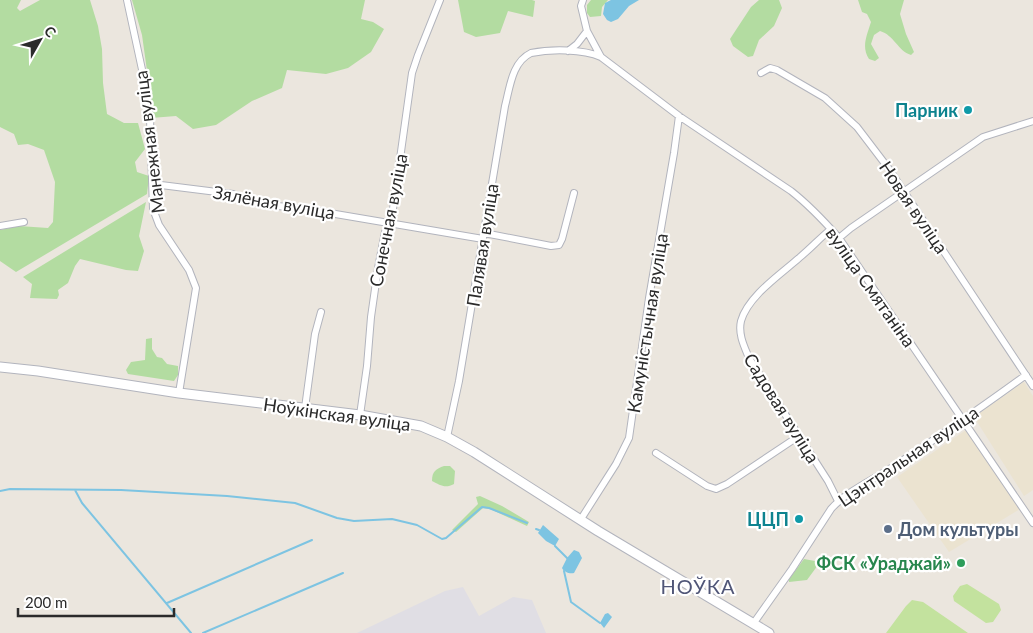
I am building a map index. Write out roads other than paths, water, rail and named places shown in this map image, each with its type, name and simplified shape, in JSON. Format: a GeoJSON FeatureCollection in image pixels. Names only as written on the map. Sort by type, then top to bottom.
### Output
{"type":"FeatureCollection","features":[{"type":"Feature","properties":{"kind":"main road","name":"Ноўкінская вуліца"},"geometry":{"type":"LineString","coordinates":[[0,368],[38,371],[179,393],[360,415],[421,426],[447,437],[474,452],[769,633]]}},
{"type":"Feature","properties":{"kind":"street","name":"Манежная вуліца"},"geometry":{"type":"LineString","coordinates":[[127,0],[146,88],[150,119],[153,210],[159,224],[189,270],[196,288],[179,393]]}},
{"type":"Feature","properties":{"kind":"street","name":"Сонечная вуліца"},"geometry":{"type":"LineString","coordinates":[[360,415],[378,268],[385,232],[391,223],[412,73],[440,0]]}},
{"type":"Feature","properties":{"kind":"street"},"geometry":{"type":"LineString","coordinates":[[581,2],[587,31],[601,57]]}},
{"type":"Feature","properties":{"kind":"street"},"geometry":{"type":"LineString","coordinates":[[568,51],[577,44],[587,31]]}},
{"type":"Feature","properties":{"kind":"street","name":"вуліца Смятаніна"},"geometry":{"type":"LineString","coordinates":[[526,56],[537,52],[592,52],[679,116],[803,200],[839,238],[1033,523]]}},
{"type":"Feature","properties":{"kind":"street","name":"Палявая вуліца"},"geometry":{"type":"LineString","coordinates":[[447,437],[460,382],[483,236],[510,85],[519,63],[526,56]]}},
{"type":"Feature","properties":{"kind":"street","name":"Новая вуліца"},"geometry":{"type":"LineString","coordinates":[[761,73],[770,68],[777,70],[818,94],[857,127],[872,146],[1033,386]]}},
{"type":"Feature","properties":{"kind":"street","name":"Камуністычная вуліца"},"geometry":{"type":"LineString","coordinates":[[581,519],[616,464],[629,438],[648,298],[679,116]]}},
{"type":"Feature","properties":{"kind":"street"},"geometry":{"type":"LineString","coordinates":[[839,238],[983,137],[1033,121]]}},
{"type":"Feature","properties":{"kind":"street","name":"Зялёная вуліца"},"geometry":{"type":"LineString","coordinates":[[153,184],[233,194],[259,204],[306,209],[551,246],[559,246],[574,193]]}},
{"type":"Feature","properties":{"kind":"street"},"geometry":{"type":"LineString","coordinates":[[0,226],[24,222]]}},
{"type":"Feature","properties":{"kind":"street","name":"Садовая вуліца"},"geometry":{"type":"LineString","coordinates":[[831,229],[763,289],[746,310],[741,321],[741,340],[749,358],[828,481],[838,501]]}},
{"type":"Feature","properties":{"kind":"street"},"geometry":{"type":"LineString","coordinates":[[305,408],[314,342],[321,312]]}},
{"type":"Feature","properties":{"kind":"street","name":"Цэнтральная вуліца"},"geometry":{"type":"LineString","coordinates":[[753,624],[792,569],[830,508],[964,420],[1026,375]]}},
{"type":"Feature","properties":{"kind":"street"},"geometry":{"type":"LineString","coordinates":[[656,453],[707,486],[716,489],[727,484],[799,436]]}},
{"type":"Feature","properties":{"kind":"water"},"geometry":{"type":"Polygon","coordinates":[[[611,0],[639,0],[629,6],[618,19],[611,22],[603,14],[605,3],[611,0]]]}},
{"type":"Feature","properties":{"kind":"water"},"geometry":{"type":"Polygon","coordinates":[[[543,525],[559,539],[555,546],[538,533],[543,525]]]}},
{"type":"Feature","properties":{"kind":"water"},"geometry":{"type":"Polygon","coordinates":[[[574,550],[579,552],[582,558],[574,573],[569,573],[562,568],[574,550]]]}},
{"type":"Feature","properties":{"kind":"water"},"geometry":{"type":"Polygon","coordinates":[[[608,613],[612,617],[604,628],[600,623],[605,614],[608,613]]]}},
{"type":"Feature","properties":{"kind":"waterway"},"geometry":{"type":"LineString","coordinates":[[0,491],[10,489],[121,490],[227,496],[295,503],[337,518],[354,521],[392,519],[417,525],[442,539],[446,538],[482,507],[527,523]]}},
{"type":"Feature","properties":{"kind":"waterway"},"geometry":{"type":"LineString","coordinates":[[75,490],[82,503],[191,633]]}},
{"type":"Feature","properties":{"kind":"waterway"},"geometry":{"type":"LineString","coordinates":[[167,603],[312,540]]}},
{"type":"Feature","properties":{"kind":"waterway"},"geometry":{"type":"LineString","coordinates":[[555,546],[567,558]]}},
{"type":"Feature","properties":{"kind":"waterway"},"geometry":{"type":"LineString","coordinates":[[564,571],[571,602],[600,623]]}},
{"type":"Feature","properties":{"kind":"waterway"},"geometry":{"type":"LineString","coordinates":[[203,633],[343,573]]}},
{"type":"Feature","properties":{"kind":"place","name":"Парник"},"geometry":{"type":"Point","coordinates":[968,110]}},
{"type":"Feature","properties":{"kind":"place","name":"ЦЦП"},"geometry":{"type":"Point","coordinates":[799,519]}},
{"type":"Feature","properties":{"kind":"place","name":"Дом культуры"},"geometry":{"type":"Point","coordinates":[888,529]}},
{"type":"Feature","properties":{"kind":"place","name":"ФСК «Ураджай»"},"geometry":{"type":"Point","coordinates":[961,563]}},
{"type":"Feature","properties":{"kind":"district","name":"НОЎКА"},"geometry":{"type":"Point","coordinates":[698,586]}}]}
